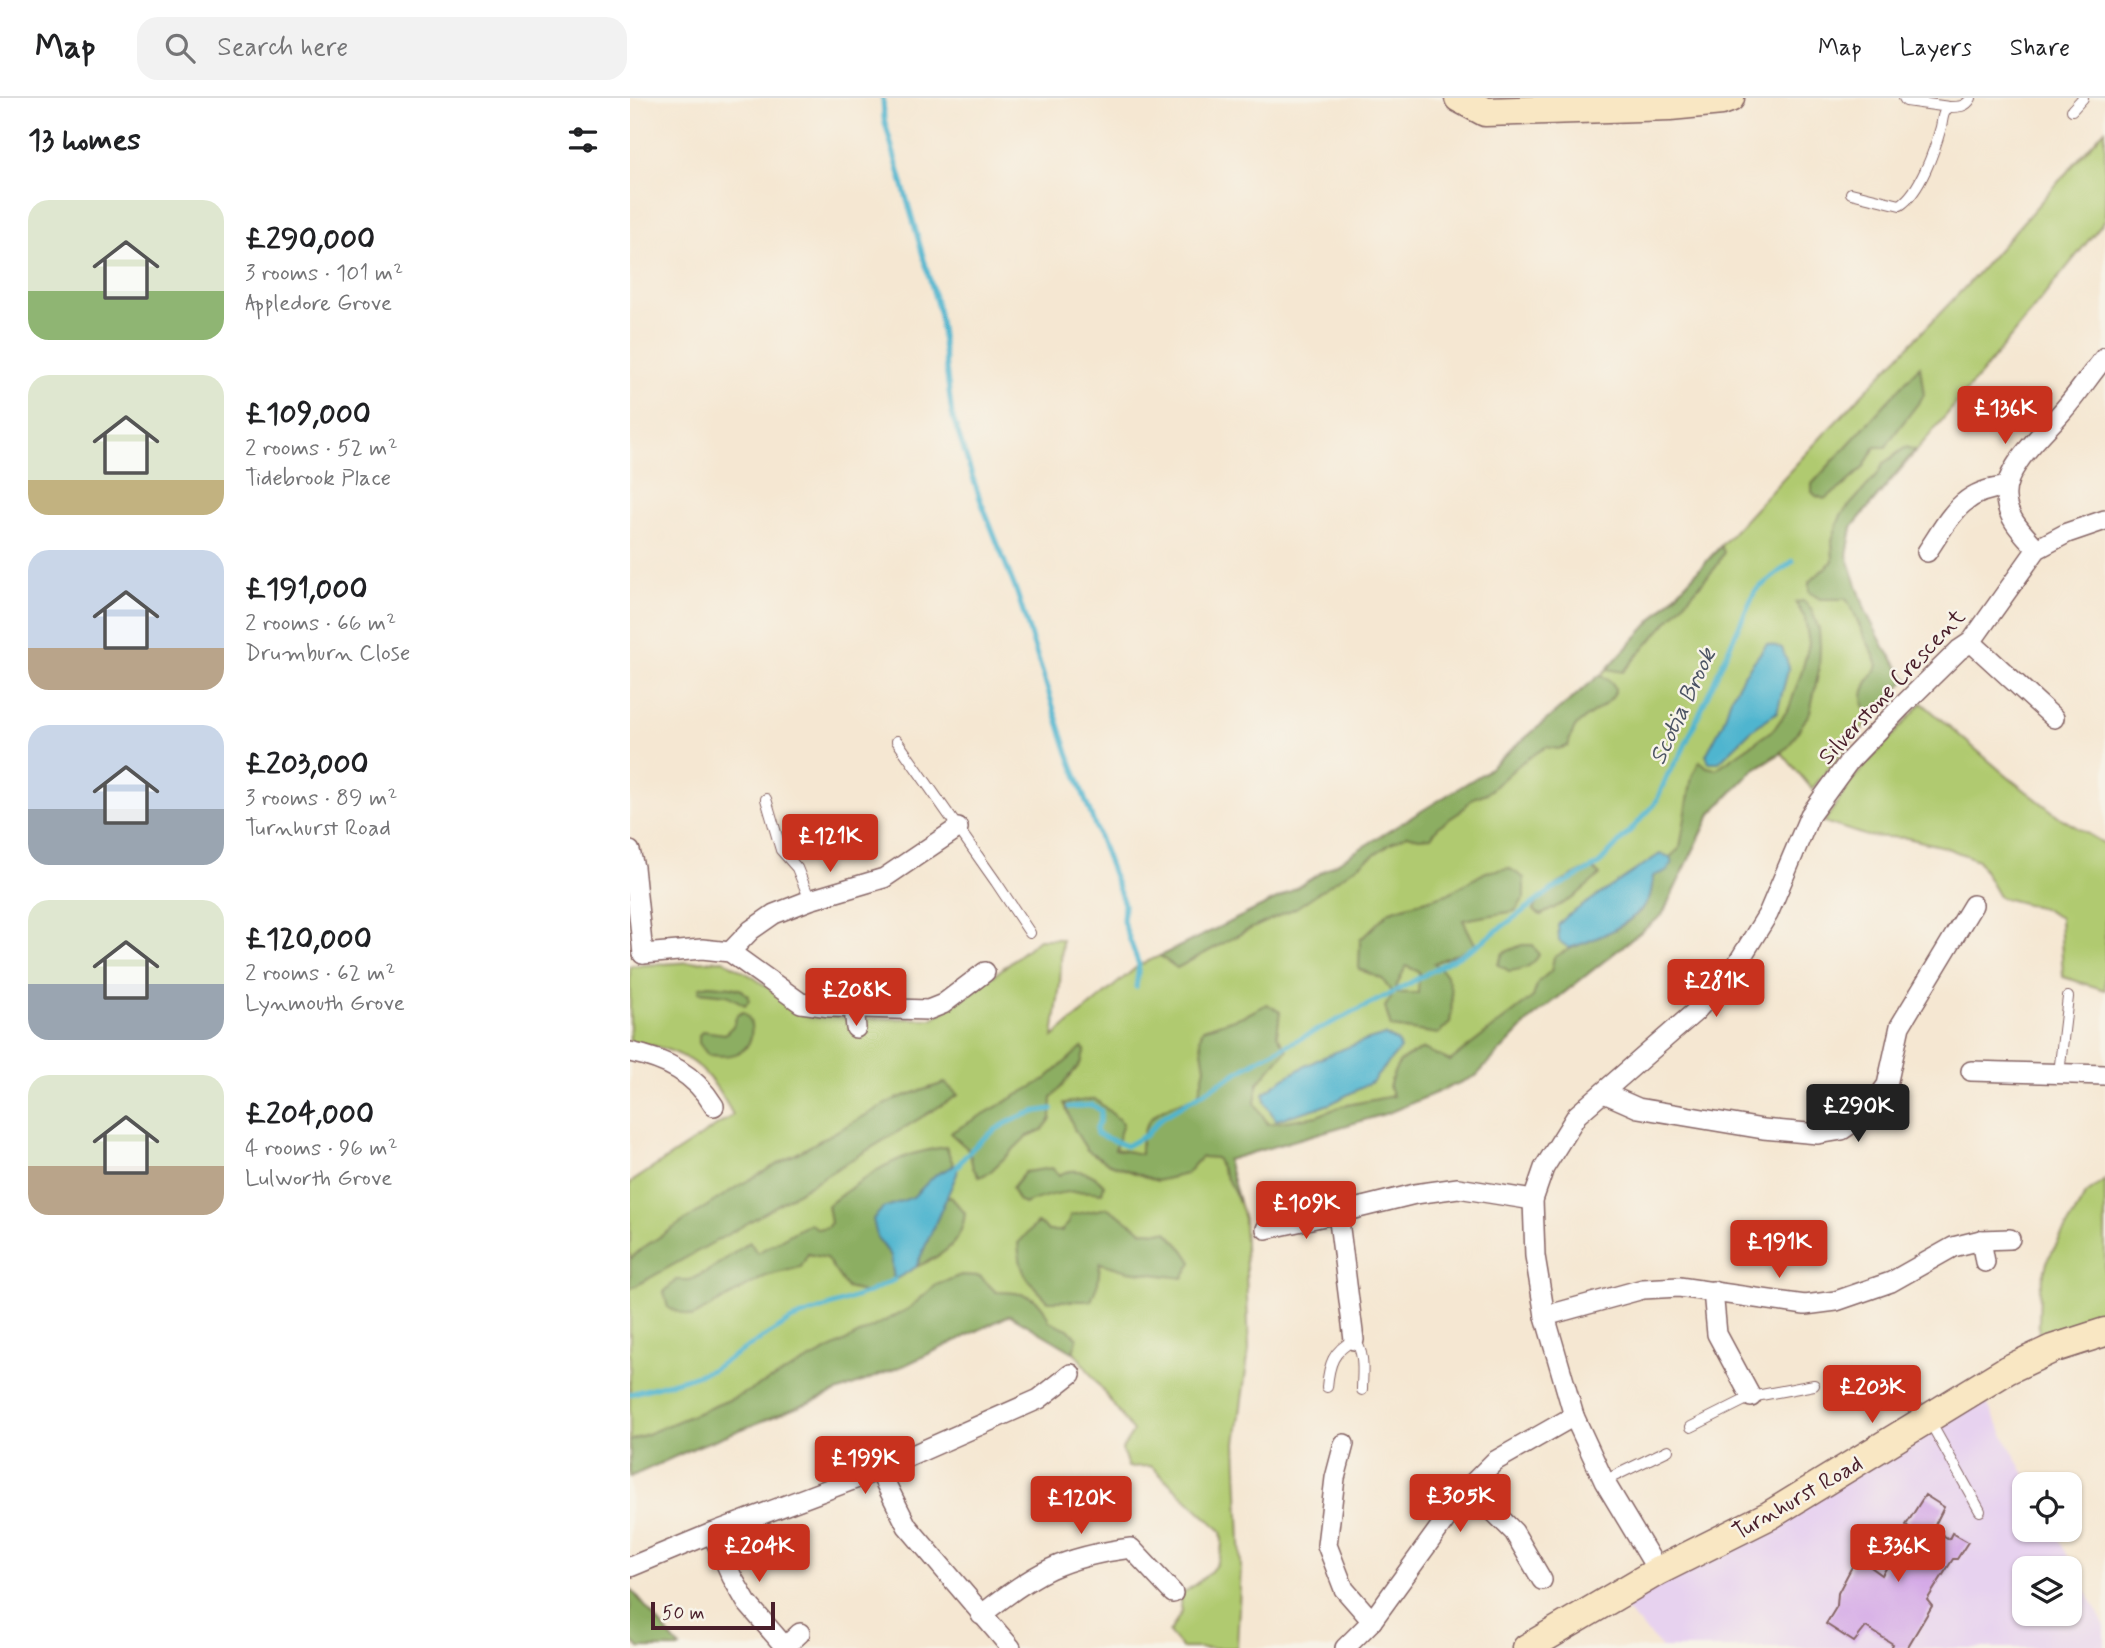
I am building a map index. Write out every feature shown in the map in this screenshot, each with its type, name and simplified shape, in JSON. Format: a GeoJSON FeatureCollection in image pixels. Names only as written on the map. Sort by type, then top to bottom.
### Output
{"type":"FeatureCollection","features":[{"type":"Feature","properties":{"kind":"street"},"geometry":{"type":"LineString","coordinates":[[1459,98],[1485,112],[1670,106],[1730,98]]}},
{"type":"Feature","properties":{"kind":"street"},"geometry":{"type":"LineString","coordinates":[[2037,549],[2015,523],[2009,511],[2006,487],[2019,461],[2105,357]]}},
{"type":"Feature","properties":{"kind":"street"},"geometry":{"type":"LineString","coordinates":[[1927,552],[1959,505],[1986,489],[2006,487]]}},
{"type":"Feature","properties":{"kind":"street","name":"Silverstone Crescent"},"geometry":{"type":"LineString","coordinates":[[1658,1572],[1604,1481],[1574,1416],[1545,1316],[1535,1256],[1533,1200],[1544,1168],[1577,1115],[1695,1012],[1734,969],[1768,914],[1810,815],[1850,760],[1892,715],[1959,650],[1971,642],[2037,549],[2067,533],[2105,520]]}},
{"type":"Feature","properties":{"kind":"street"},"geometry":{"type":"LineString","coordinates":[[1971,642],[2054,718]]}},
{"type":"Feature","properties":{"kind":"street"},"geometry":{"type":"LineString","coordinates":[[730,952],[751,930],[774,914],[810,900],[884,878],[958,828]]}},
{"type":"Feature","properties":{"kind":"street"},"geometry":{"type":"LineString","coordinates":[[630,850],[634,867],[636,959],[702,949],[730,952],[802,1003],[823,1007],[919,1010],[936,1008],[985,972]]}},
{"type":"Feature","properties":{"kind":"street"},"geometry":{"type":"LineString","coordinates":[[1604,1093],[1638,1108],[1763,1129],[1818,1134],[1842,1130],[1867,1113],[1887,1085],[1900,1026],[1973,905]]}},
{"type":"Feature","properties":{"kind":"street"},"geometry":{"type":"LineString","coordinates":[[854,1007],[856,1028]]}},
{"type":"Feature","properties":{"kind":"street"},"geometry":{"type":"LineString","coordinates":[[630,1052],[647,1056],[683,1072],[695,1080],[714,1106]]}},
{"type":"Feature","properties":{"kind":"street"},"geometry":{"type":"LineString","coordinates":[[1971,1070],[2105,1074]]}},
{"type":"Feature","properties":{"kind":"street"},"geometry":{"type":"LineString","coordinates":[[1266,1229],[1415,1194],[1458,1188],[1533,1200]]}},
{"type":"Feature","properties":{"kind":"street"},"geometry":{"type":"LineString","coordinates":[[1338,1213],[1354,1340]]}},
{"type":"Feature","properties":{"kind":"street"},"geometry":{"type":"LineString","coordinates":[[1545,1316],[1643,1289],[1679,1287],[1805,1305],[1836,1301],[1891,1282],[1953,1247],[1981,1240],[2010,1239]]}},
{"type":"Feature","properties":{"kind":"street"},"geometry":{"type":"LineString","coordinates":[[1981,1240],[1985,1262]]}},
{"type":"Feature","properties":{"kind":"street"},"geometry":{"type":"LineString","coordinates":[[1713,1291],[1717,1334],[1751,1397]]}},
{"type":"Feature","properties":{"kind":"street","name":"Turnhurst Road"},"geometry":{"type":"LineString","coordinates":[[1527,1648],[1658,1572],[1770,1515],[2028,1360],[2052,1349],[2105,1332]]}},
{"type":"Feature","properties":{"kind":"street"},"geometry":{"type":"LineString","coordinates":[[630,1567],[879,1470],[1039,1399],[1071,1374]]}},
{"type":"Feature","properties":{"kind":"street"},"geometry":{"type":"LineString","coordinates":[[1345,1648],[1372,1621],[1469,1487],[1496,1461],[1574,1416]]}},
{"type":"Feature","properties":{"kind":"street"},"geometry":{"type":"LineString","coordinates":[[1344,1444],[1335,1478],[1327,1545],[1344,1589],[1372,1621]]}},
{"type":"Feature","properties":{"kind":"street"},"geometry":{"type":"LineString","coordinates":[[879,1470],[908,1527],[1011,1648]]}},
{"type":"Feature","properties":{"kind":"street"},"geometry":{"type":"LineString","coordinates":[[1469,1487],[1514,1532],[1532,1572]]}},
{"type":"Feature","properties":{"kind":"street"},"geometry":{"type":"LineString","coordinates":[[712,1533],[747,1604],[786,1648],[800,1633]]}},
{"type":"Feature","properties":{"kind":"street"},"geometry":{"type":"LineString","coordinates":[[981,1615],[1045,1569],[1080,1557],[1131,1548],[1173,1593]]}},
{"type":"Feature","properties":{"kind":"lane"},"geometry":{"type":"LineString","coordinates":[[1904,98],[1915,104],[1949,107],[1961,107],[1968,104],[1971,98]]}},
{"type":"Feature","properties":{"kind":"lane"},"geometry":{"type":"LineString","coordinates":[[2072,110],[2082,98]]}},
{"type":"Feature","properties":{"kind":"lane"},"geometry":{"type":"LineString","coordinates":[[1851,193],[1900,205],[1908,200],[1918,187],[1940,128],[1943,111],[1949,107]]}},
{"type":"Feature","properties":{"kind":"lane"},"geometry":{"type":"LineString","coordinates":[[897,741],[1030,933]]}},
{"type":"Feature","properties":{"kind":"lane"},"geometry":{"type":"LineString","coordinates":[[766,799],[781,850],[797,868],[810,900]]}},
{"type":"Feature","properties":{"kind":"lane"},"geometry":{"type":"LineString","coordinates":[[2059,1073],[2068,998]]}},
{"type":"Feature","properties":{"kind":"lane"},"geometry":{"type":"LineString","coordinates":[[1327,1387],[1329,1365],[1344,1345],[1354,1340],[1359,1345],[1362,1361],[1362,1391]]}},
{"type":"Feature","properties":{"kind":"lane"},"geometry":{"type":"LineString","coordinates":[[1691,1427],[1751,1397],[1814,1385]]}},
{"type":"Feature","properties":{"kind":"lane"},"geometry":{"type":"LineString","coordinates":[[1928,1418],[1980,1511]]}},
{"type":"Feature","properties":{"kind":"lane"},"geometry":{"type":"LineString","coordinates":[[1604,1481],[1668,1450]]}},
{"type":"Feature","properties":{"kind":"shaded area"},"geometry":{"type":"Polygon","coordinates":[[[1978,1387],[2024,1472],[2012,1472],[2012,1542],[2060,1542],[2068,1556],[2012,1556],[2012,1626],[2082,1626],[2082,1583],[2105,1626],[2105,1648],[1662,1648],[1614,1597],[1978,1387]]]}},
{"type":"Feature","properties":{"kind":"green space"},"geometry":{"type":"Polygon","coordinates":[[[2105,129],[2105,220],[1980,375],[1852,527],[1847,556],[1864,609],[1884,647],[1907,679],[1812,789],[1782,753],[1753,770],[1711,814],[1662,915],[1531,1019],[1476,1076],[1388,1113],[1227,1160],[1244,1219],[1249,1349],[1236,1443],[1241,1565],[1237,1648],[1182,1648],[1169,1633],[1182,1611],[1179,1596],[1205,1577],[1217,1562],[1221,1554],[1221,1531],[1151,1466],[1128,1467],[1122,1449],[1133,1432],[1070,1346],[1010,1315],[905,1365],[696,1447],[630,1477],[630,1183],[733,1115],[714,1084],[693,1063],[666,1049],[630,1042],[630,966],[723,960],[753,977],[802,1012],[850,1018],[932,1019],[976,990],[1039,939],[1062,939],[1060,984],[1053,1037],[1139,965],[1192,942],[1307,884],[1485,772],[1604,672],[1825,433],[1969,283],[2105,129]]]}},
{"type":"Feature","properties":{"kind":"green space"},"geometry":{"type":"Polygon","coordinates":[[[1920,366],[1924,395],[1886,447],[1875,447],[1863,468],[1841,488],[1824,499],[1816,496],[1812,492],[1812,484],[1920,366]]]}},
{"type":"Feature","properties":{"kind":"green space"},"geometry":{"type":"Polygon","coordinates":[[[1906,447],[1915,450],[1852,527],[1847,555],[1866,612],[1884,647],[1907,679],[1869,720],[1863,698],[1866,686],[1878,666],[1874,656],[1846,599],[1820,599],[1809,592],[1809,582],[1833,561],[1832,540],[1841,515],[1877,475],[1884,463],[1906,447]]]}},
{"type":"Feature","properties":{"kind":"green space"},"geometry":{"type":"Polygon","coordinates":[[[1721,546],[1724,552],[1716,567],[1623,672],[1607,669],[1721,546]]]}},
{"type":"Feature","properties":{"kind":"green space"},"geometry":{"type":"Polygon","coordinates":[[[1804,601],[1812,611],[1819,630],[1819,670],[1810,712],[1788,747],[1753,770],[1711,813],[1662,915],[1531,1019],[1476,1076],[1388,1113],[1227,1160],[1239,1202],[1216,1158],[1201,1157],[1186,1174],[1157,1181],[1110,1164],[1087,1150],[1075,1131],[1064,1103],[1095,1099],[1123,1123],[1115,1149],[1141,1154],[1142,1140],[1149,1120],[1174,1104],[1198,1096],[1205,1068],[1200,1037],[1203,1029],[1246,1015],[1267,1004],[1280,1012],[1277,1035],[1287,1050],[1258,1083],[1255,1103],[1268,1124],[1317,1116],[1342,1106],[1393,1096],[1389,1087],[1397,1066],[1404,1058],[1424,1049],[1450,1061],[1533,997],[1538,982],[1551,971],[1554,957],[1620,927],[1642,909],[1650,896],[1653,876],[1672,864],[1670,857],[1680,848],[1692,776],[1700,761],[1707,767],[1716,769],[1774,729],[1789,708],[1809,644],[1805,618],[1795,602],[1804,601]]]}},
{"type":"Feature","properties":{"kind":"green space"},"geometry":{"type":"Polygon","coordinates":[[[1600,675],[1611,682],[1615,689],[1613,695],[1608,702],[1577,725],[1568,746],[1558,749],[1546,747],[1521,763],[1487,793],[1473,798],[1460,812],[1439,826],[1431,837],[1407,835],[1391,843],[1296,908],[1177,968],[1160,956],[1281,897],[1485,772],[1600,675]]]}},
{"type":"Feature","properties":{"kind":"green space"},"geometry":{"type":"Polygon","coordinates":[[[1922,703],[2009,778],[2061,818],[2105,844],[2105,990],[2063,977],[2060,918],[2042,908],[1999,897],[1978,860],[1944,847],[1907,838],[1867,836],[1824,822],[1853,779],[1922,703]]]}},
{"type":"Feature","properties":{"kind":"green space"},"geometry":{"type":"Polygon","coordinates":[[[1592,867],[1600,875],[1573,898],[1541,915],[1533,910],[1537,902],[1550,890],[1592,867]]]}},
{"type":"Feature","properties":{"kind":"green space"},"geometry":{"type":"Polygon","coordinates":[[[1509,868],[1524,878],[1524,898],[1515,911],[1463,920],[1476,946],[1434,963],[1449,982],[1452,998],[1450,1023],[1438,1034],[1391,1027],[1385,1007],[1393,994],[1382,979],[1359,969],[1360,940],[1390,911],[1447,894],[1486,872],[1509,868]],[[1406,966],[1393,993],[1418,993],[1419,972],[1406,966]]]}},
{"type":"Feature","properties":{"kind":"green space"},"geometry":{"type":"Polygon","coordinates":[[[1522,945],[1533,945],[1539,955],[1533,963],[1509,971],[1498,964],[1503,953],[1522,945]]]}},
{"type":"Feature","properties":{"kind":"green space"},"geometry":{"type":"Polygon","coordinates":[[[709,985],[742,990],[749,1001],[745,1005],[727,995],[699,992],[700,987],[709,985]]]}},
{"type":"Feature","properties":{"kind":"green space"},"geometry":{"type":"Polygon","coordinates":[[[743,1012],[750,1020],[752,1031],[746,1047],[734,1054],[708,1055],[699,1043],[699,1035],[703,1031],[725,1034],[733,1026],[737,1015],[743,1012]]]}},
{"type":"Feature","properties":{"kind":"green space"},"geometry":{"type":"Polygon","coordinates":[[[1082,1047],[1085,1050],[1080,1064],[1052,1098],[1051,1119],[1042,1130],[1026,1137],[990,1172],[980,1177],[973,1168],[969,1150],[950,1133],[1046,1079],[1082,1047]]]}},
{"type":"Feature","properties":{"kind":"green space"},"geometry":{"type":"Polygon","coordinates":[[[945,1083],[958,1095],[741,1227],[630,1289],[630,1259],[644,1247],[738,1186],[895,1099],[945,1083]]]}},
{"type":"Feature","properties":{"kind":"green space"},"geometry":{"type":"Polygon","coordinates":[[[946,1147],[954,1166],[935,1175],[877,1237],[891,1256],[894,1280],[867,1293],[847,1288],[826,1258],[808,1254],[801,1267],[766,1276],[692,1317],[668,1308],[664,1292],[676,1280],[690,1280],[708,1271],[750,1242],[757,1253],[810,1223],[817,1229],[827,1227],[831,1223],[828,1205],[869,1175],[912,1154],[946,1147]]]}},
{"type":"Feature","properties":{"kind":"green space"},"geometry":{"type":"Polygon","coordinates":[[[1052,1168],[1059,1175],[1071,1171],[1089,1174],[1104,1185],[1102,1193],[1062,1193],[1024,1204],[1018,1200],[1012,1188],[1025,1172],[1052,1168]]]}},
{"type":"Feature","properties":{"kind":"green space"},"geometry":{"type":"Polygon","coordinates":[[[2105,1180],[2105,1332],[2038,1355],[2040,1288],[2048,1259],[2086,1194],[2105,1180]]]}},
{"type":"Feature","properties":{"kind":"green space"},"geometry":{"type":"Polygon","coordinates":[[[951,1197],[965,1213],[960,1233],[949,1248],[916,1267],[946,1198],[951,1197]]]}},
{"type":"Feature","properties":{"kind":"green space"},"geometry":{"type":"Polygon","coordinates":[[[1108,1208],[1143,1231],[1167,1232],[1192,1262],[1183,1278],[1128,1271],[1100,1263],[1098,1283],[1091,1301],[1048,1301],[1026,1276],[1018,1243],[1037,1223],[1048,1231],[1061,1231],[1068,1224],[1070,1215],[1108,1208]]]}},
{"type":"Feature","properties":{"kind":"green space"},"geometry":{"type":"Polygon","coordinates":[[[961,1275],[980,1276],[996,1292],[1022,1294],[1035,1300],[1041,1305],[1049,1321],[1068,1329],[1077,1338],[1073,1352],[1010,1315],[905,1365],[696,1447],[630,1477],[630,1441],[741,1395],[908,1309],[936,1285],[961,1275]]]}},
{"type":"Feature","properties":{"kind":"green space"},"geometry":{"type":"Polygon","coordinates":[[[630,1588],[680,1648],[639,1648],[630,1639],[630,1588]]]}},
{"type":"Feature","properties":{"kind":"water"},"geometry":{"type":"Polygon","coordinates":[[[1767,644],[1782,648],[1789,667],[1777,712],[1753,729],[1719,762],[1709,762],[1706,755],[1723,723],[1731,698],[1743,676],[1767,644]]]}},
{"type":"Feature","properties":{"kind":"water"},"geometry":{"type":"Polygon","coordinates":[[[1660,854],[1670,857],[1672,864],[1667,871],[1653,876],[1649,898],[1635,915],[1614,930],[1579,945],[1569,948],[1559,941],[1558,925],[1567,916],[1660,854]]]}},
{"type":"Feature","properties":{"kind":"water"},"geometry":{"type":"Polygon","coordinates":[[[1385,1035],[1398,1042],[1400,1049],[1372,1082],[1330,1104],[1276,1120],[1265,1103],[1264,1093],[1291,1074],[1322,1058],[1385,1035]]]}},
{"type":"Feature","properties":{"kind":"water"},"geometry":{"type":"Polygon","coordinates":[[[958,1164],[957,1174],[916,1267],[894,1280],[891,1256],[877,1237],[873,1219],[883,1208],[913,1197],[935,1175],[958,1164]]]}},
{"type":"Feature","properties":{"kind":"building"},"geometry":{"type":"Polygon","coordinates":[[[1925,1495],[1944,1507],[1933,1529],[1949,1539],[1952,1533],[1968,1542],[1957,1559],[1953,1559],[1927,1600],[1932,1606],[1907,1648],[1891,1648],[1893,1644],[1866,1627],[1854,1642],[1826,1624],[1837,1606],[1838,1593],[1857,1557],[1882,1575],[1890,1562],[1899,1567],[1911,1545],[1914,1531],[1906,1525],[1925,1495]]]}},
{"type":"Feature","properties":{"kind":"waterway"},"geometry":{"type":"LineString","coordinates":[[883,98],[884,119],[939,312],[952,415],[980,499],[1017,593],[1068,753],[1124,904],[1123,921],[1139,965],[1136,987]]}},
{"type":"Feature","properties":{"kind":"waterway","name":"Scotia Brook"},"geometry":{"type":"LineString","coordinates":[[1069,1107],[1093,1105],[1101,1111],[1097,1134],[1126,1146],[1146,1135],[1161,1118],[1263,1057],[1392,993],[1476,946],[1553,889],[1598,865],[1655,804],[1668,774],[1681,754],[1755,591],[1793,561]]}},
{"type":"Feature","properties":{"kind":"waterway"},"geometry":{"type":"LineString","coordinates":[[956,1168],[975,1147],[998,1128],[1024,1115],[1052,1109]]}},
{"type":"Feature","properties":{"kind":"waterway"},"geometry":{"type":"LineString","coordinates":[[630,1394],[711,1370],[793,1319],[867,1293],[894,1280]]}}]}
